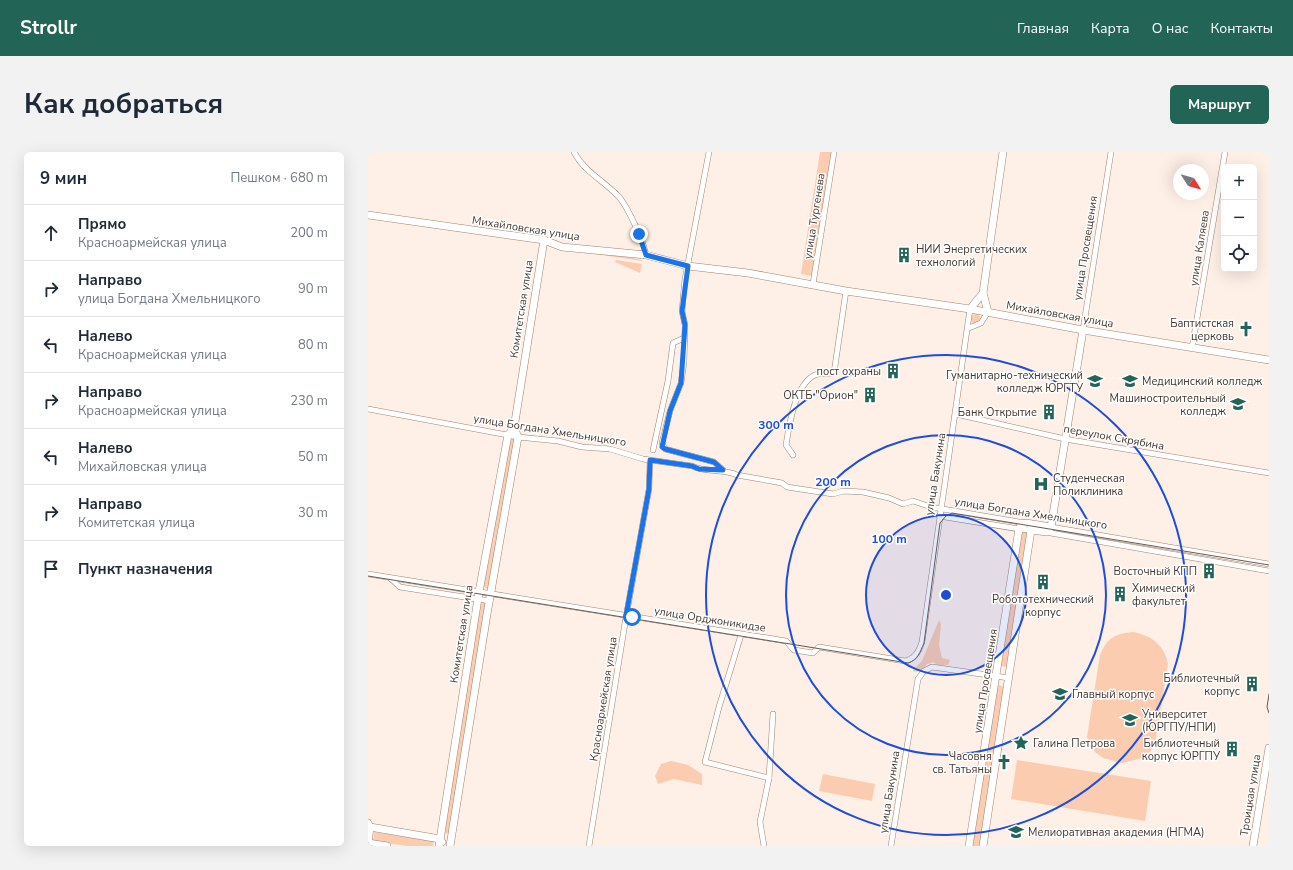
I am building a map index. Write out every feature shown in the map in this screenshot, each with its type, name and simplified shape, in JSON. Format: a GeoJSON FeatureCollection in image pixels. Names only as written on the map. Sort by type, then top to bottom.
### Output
{"type":"FeatureCollection","features":[{"type":"Feature","properties":{"kind":"street"},"geometry":{"type":"LineString","coordinates":[[574,152],[580,164],[620,199],[643,243],[646,255]]}},
{"type":"Feature","properties":{"kind":"street"},"geometry":{"type":"LineString","coordinates":[[709,152],[688,266],[682,311],[685,325],[681,383],[670,411],[662,447],[685,455],[714,462],[723,470]]}},
{"type":"Feature","properties":{"kind":"street","name":"улица Тургенева"},"geometry":{"type":"LineString","coordinates":[[813,284],[834,152]]}},
{"type":"Feature","properties":{"kind":"street"},"geometry":{"type":"LineString","coordinates":[[968,328],[981,323],[988,312],[983,293],[1003,152]]}},
{"type":"Feature","properties":{"kind":"street","name":"улица Просвещения"},"geometry":{"type":"LineString","coordinates":[[1048,531],[1065,439],[1111,152]]}},
{"type":"Feature","properties":{"kind":"street","name":"улица Каляева"},"geometry":{"type":"LineString","coordinates":[[1192,348],[1225,152]]}},
{"type":"Feature","properties":{"kind":"street","name":"Михайловская улица"},"geometry":{"type":"LineString","coordinates":[[368,215],[544,240],[562,247],[646,255],[688,266],[748,273],[846,291],[970,309],[1083,330],[1269,360]]}},
{"type":"Feature","properties":{"kind":"street","name":"Комитетская улица"},"geometry":{"type":"LineString","coordinates":[[514,428],[544,240]]}},
{"type":"Feature","properties":{"kind":"street"},"geometry":{"type":"LineString","coordinates":[[793,455],[786,445],[788,429],[795,402],[809,380],[816,374],[834,373],[846,291]]}},
{"type":"Feature","properties":{"kind":"street"},"geometry":{"type":"LineString","coordinates":[[970,309],[983,293]]}},
{"type":"Feature","properties":{"kind":"street","name":"улица Бакунина"},"geometry":{"type":"LineString","coordinates":[[920,648],[940,509],[956,414],[970,309]]}},
{"type":"Feature","properties":{"kind":"street"},"geometry":{"type":"LineString","coordinates":[[653,450],[668,381],[673,343],[684,338]]}},
{"type":"Feature","properties":{"kind":"street","name":"улица Богдана Хмельницкого"},"geometry":{"type":"LineString","coordinates":[[368,409],[518,437],[558,441],[582,447],[610,449],[650,460],[692,466],[699,469],[723,470],[736,475],[782,483],[787,487],[832,494],[843,491],[863,492],[889,498],[904,504],[913,501],[940,509],[1030,526],[1048,531],[1269,571]]}},
{"type":"Feature","properties":{"kind":"street","name":"переулок Скрябина"},"geometry":{"type":"LineString","coordinates":[[956,414],[1065,439],[1269,474]]}},
{"type":"Feature","properties":{"kind":"street"},"geometry":{"type":"LineString","coordinates":[[508,435],[514,428],[518,437]]}},
{"type":"Feature","properties":{"kind":"street","name":"Комитетская улица"},"geometry":{"type":"LineString","coordinates":[[439,843],[478,595],[508,435]]}},
{"type":"Feature","properties":{"kind":"street","name":"Комитетская улица"},"geometry":{"type":"LineString","coordinates":[[450,846],[490,597],[518,437]]}},
{"type":"Feature","properties":{"kind":"street","name":"Красноармейская улица"},"geometry":{"type":"LineString","coordinates":[[589,846],[626,616],[649,489],[650,460]]}},
{"type":"Feature","properties":{"kind":"street","name":"улица Богдана Хмельницкого"},"geometry":{"type":"LineString","coordinates":[[939,516],[1019,529]]}},
{"type":"Feature","properties":{"kind":"street"},"geometry":{"type":"LineString","coordinates":[[1019,529],[1021,525],[1030,526]]}},
{"type":"Feature","properties":{"kind":"street","name":"улица Просвещения"},"geometry":{"type":"LineString","coordinates":[[983,846],[1009,678],[1030,526]]}},
{"type":"Feature","properties":{"kind":"street","name":"улица Просвещения"},"geometry":{"type":"LineString","coordinates":[[970,846],[1019,529]]}},
{"type":"Feature","properties":{"kind":"street","name":"улица Богдана Хмельницкого"},"geometry":{"type":"LineString","coordinates":[[1048,531],[1269,564]]}},
{"type":"Feature","properties":{"kind":"street","name":"улица Орджоникидзе"},"geometry":{"type":"LineString","coordinates":[[368,574],[490,597],[626,616],[786,642],[794,650],[813,653],[819,646],[905,660],[914,656],[920,648]]}},
{"type":"Feature","properties":{"kind":"street"},"geometry":{"type":"LineString","coordinates":[[741,635],[717,714],[705,762],[769,778]]}},
{"type":"Feature","properties":{"kind":"street","name":"улица Бакунина"},"geometry":{"type":"LineString","coordinates":[[891,846],[918,679],[924,671],[932,667],[997,676]]}},
{"type":"Feature","properties":{"kind":"street"},"geometry":{"type":"LineString","coordinates":[[997,676],[1009,678]]}},
{"type":"Feature","properties":{"kind":"street"},"geometry":{"type":"LineString","coordinates":[[461,704],[472,706]]}},
{"type":"Feature","properties":{"kind":"street"},"geometry":{"type":"LineString","coordinates":[[764,846],[760,822],[769,778],[773,714]]}},
{"type":"Feature","properties":{"kind":"street","name":"Троицкая улица"},"geometry":{"type":"LineString","coordinates":[[1253,846],[1269,748]]}},
{"type":"Feature","properties":{"kind":"street"},"geometry":{"type":"LineString","coordinates":[[387,846],[368,843],[369,825],[446,846]]}},
{"type":"Feature","properties":{"kind":"shaded area"},"geometry":{"type":"Polygon","coordinates":[[[820,152],[832,152],[812,276],[801,274],[820,152]]]}},
{"type":"Feature","properties":{"kind":"shaded area"},"geometry":{"type":"Polygon","coordinates":[[[588,253],[614,254],[642,261],[588,253]]]}},
{"type":"Feature","properties":{"kind":"shaded area"},"geometry":{"type":"Polygon","coordinates":[[[616,260],[642,264],[640,273],[615,262],[616,260]]]}},
{"type":"Feature","properties":{"kind":"shaded area"},"geometry":{"type":"Polygon","coordinates":[[[974,314],[978,314],[980,315],[980,323],[974,324],[971,321],[971,317],[974,314]]]}},
{"type":"Feature","properties":{"kind":"shaded area"},"geometry":{"type":"Polygon","coordinates":[[[510,438],[516,439],[490,589],[483,587],[510,438]]]}},
{"type":"Feature","properties":{"kind":"shaded area"},"geometry":{"type":"Polygon","coordinates":[[[1020,531],[1030,533],[1010,667],[1000,666],[1020,531]]]}},
{"type":"Feature","properties":{"kind":"shaded area"},"geometry":{"type":"Polygon","coordinates":[[[480,602],[487,603],[449,834],[443,833],[480,602]]]}},
{"type":"Feature","properties":{"kind":"shaded area"},"geometry":{"type":"Polygon","coordinates":[[[939,620],[941,624],[939,645],[942,658],[950,660],[948,665],[938,665],[933,662],[927,664],[921,671],[914,672],[913,670],[922,661],[939,620]]]}},
{"type":"Feature","properties":{"kind":"shaded area"},"geometry":{"type":"Polygon","coordinates":[[[1133,632],[1146,636],[1156,642],[1164,652],[1168,664],[1155,743],[1150,752],[1143,758],[1122,763],[1103,758],[1095,752],[1087,737],[1100,655],[1105,645],[1112,638],[1121,634],[1133,632]]]}},
{"type":"Feature","properties":{"kind":"shaded area"},"geometry":{"type":"Polygon","coordinates":[[[997,685],[1006,687],[983,846],[971,846],[997,685]]]}},
{"type":"Feature","properties":{"kind":"shaded area"},"geometry":{"type":"Polygon","coordinates":[[[1017,760],[1151,781],[1145,821],[1011,799],[1017,760]]]}},
{"type":"Feature","properties":{"kind":"shaded area"},"geometry":{"type":"Polygon","coordinates":[[[671,761],[688,765],[702,774],[702,785],[674,779],[658,784],[655,776],[661,764],[671,761]]]}},
{"type":"Feature","properties":{"kind":"shaded area"},"geometry":{"type":"Polygon","coordinates":[[[823,774],[875,784],[872,801],[819,791],[823,774]]]}},
{"type":"Feature","properties":{"kind":"shaded area"},"geometry":{"type":"Polygon","coordinates":[[[374,832],[434,841],[433,846],[407,846],[373,841],[374,832]]]}},
{"type":"Feature","properties":{"kind":"tram line"},"geometry":{"type":"LineString","coordinates":[[368,576],[908,663],[916,658],[924,643],[940,523],[946,516],[952,513],[1269,565]]}},
{"type":"Feature","properties":{"kind":"tram line"},"geometry":{"type":"LineString","coordinates":[[1269,694],[1267,707],[1269,713]]}},
{"type":"Feature","properties":{"kind":"place","name":"НИИ Энергетических технологий"},"geometry":{"type":"Point","coordinates":[904,255]}},
{"type":"Feature","properties":{"kind":"place","name":"Баптистская церковь"},"geometry":{"type":"Point","coordinates":[1246,329]}},
{"type":"Feature","properties":{"kind":"place","name":"пост охраны"},"geometry":{"type":"Point","coordinates":[893,371]}},
{"type":"Feature","properties":{"kind":"place","name":"Гуманитарно-технический колледж ЮРГТУ"},"geometry":{"type":"Point","coordinates":[1095,381]}},
{"type":"Feature","properties":{"kind":"place","name":"Медицинский колледж"},"geometry":{"type":"Point","coordinates":[1130,381]}},
{"type":"Feature","properties":{"kind":"place","name":"ОКТБ \"Орион\""},"geometry":{"type":"Point","coordinates":[870,395]}},
{"type":"Feature","properties":{"kind":"place","name":"Машиностроительный колледж"},"geometry":{"type":"Point","coordinates":[1238,404]}},
{"type":"Feature","properties":{"kind":"place","name":"Банк Открытие"},"geometry":{"type":"Point","coordinates":[1049,412]}},
{"type":"Feature","properties":{"kind":"place","name":"Студенческая Поликлиника"},"geometry":{"type":"Point","coordinates":[1041,484]}},
{"type":"Feature","properties":{"kind":"place","name":"Восточный КПП"},"geometry":{"type":"Point","coordinates":[1209,571]}},
{"type":"Feature","properties":{"kind":"place","name":"Робототехнический корпус"},"geometry":{"type":"Point","coordinates":[1043,582]}},
{"type":"Feature","properties":{"kind":"place","name":"Химический факультет"},"geometry":{"type":"Point","coordinates":[1120,594]}},
{"type":"Feature","properties":{"kind":"place","name":"Библиотечный корпус"},"geometry":{"type":"Point","coordinates":[1252,684]}},
{"type":"Feature","properties":{"kind":"place","name":"Главный корпус"},"geometry":{"type":"Point","coordinates":[1060,694]}},
{"type":"Feature","properties":{"kind":"place","name":"Университет (ЮРГПУ/НПИ)"},"geometry":{"type":"Point","coordinates":[1130,720]}},
{"type":"Feature","properties":{"kind":"place","name":"Галина Петрова"},"geometry":{"type":"Point","coordinates":[1021,743]}},
{"type":"Feature","properties":{"kind":"place","name":"Библиотечный корпус ЮРГПУ"},"geometry":{"type":"Point","coordinates":[1232,749]}},
{"type":"Feature","properties":{"kind":"place","name":"Часовня св. Татьяны"},"geometry":{"type":"Point","coordinates":[1004,762]}},
{"type":"Feature","properties":{"kind":"place","name":"Мелиоративная академия (НГМА)"},"geometry":{"type":"Point","coordinates":[1016,832]}},
{"type":"Feature","properties":{"kind":"route"},"geometry":{"type":"LineString","coordinates":[[632,617],[626,616],[649,489],[650,460],[692,466],[699,469],[723,470],[714,462],[685,455],[662,447],[670,411],[681,383],[684,362],[685,325],[682,311],[685,279],[688,266],[646,255],[639,234]]}}]}
